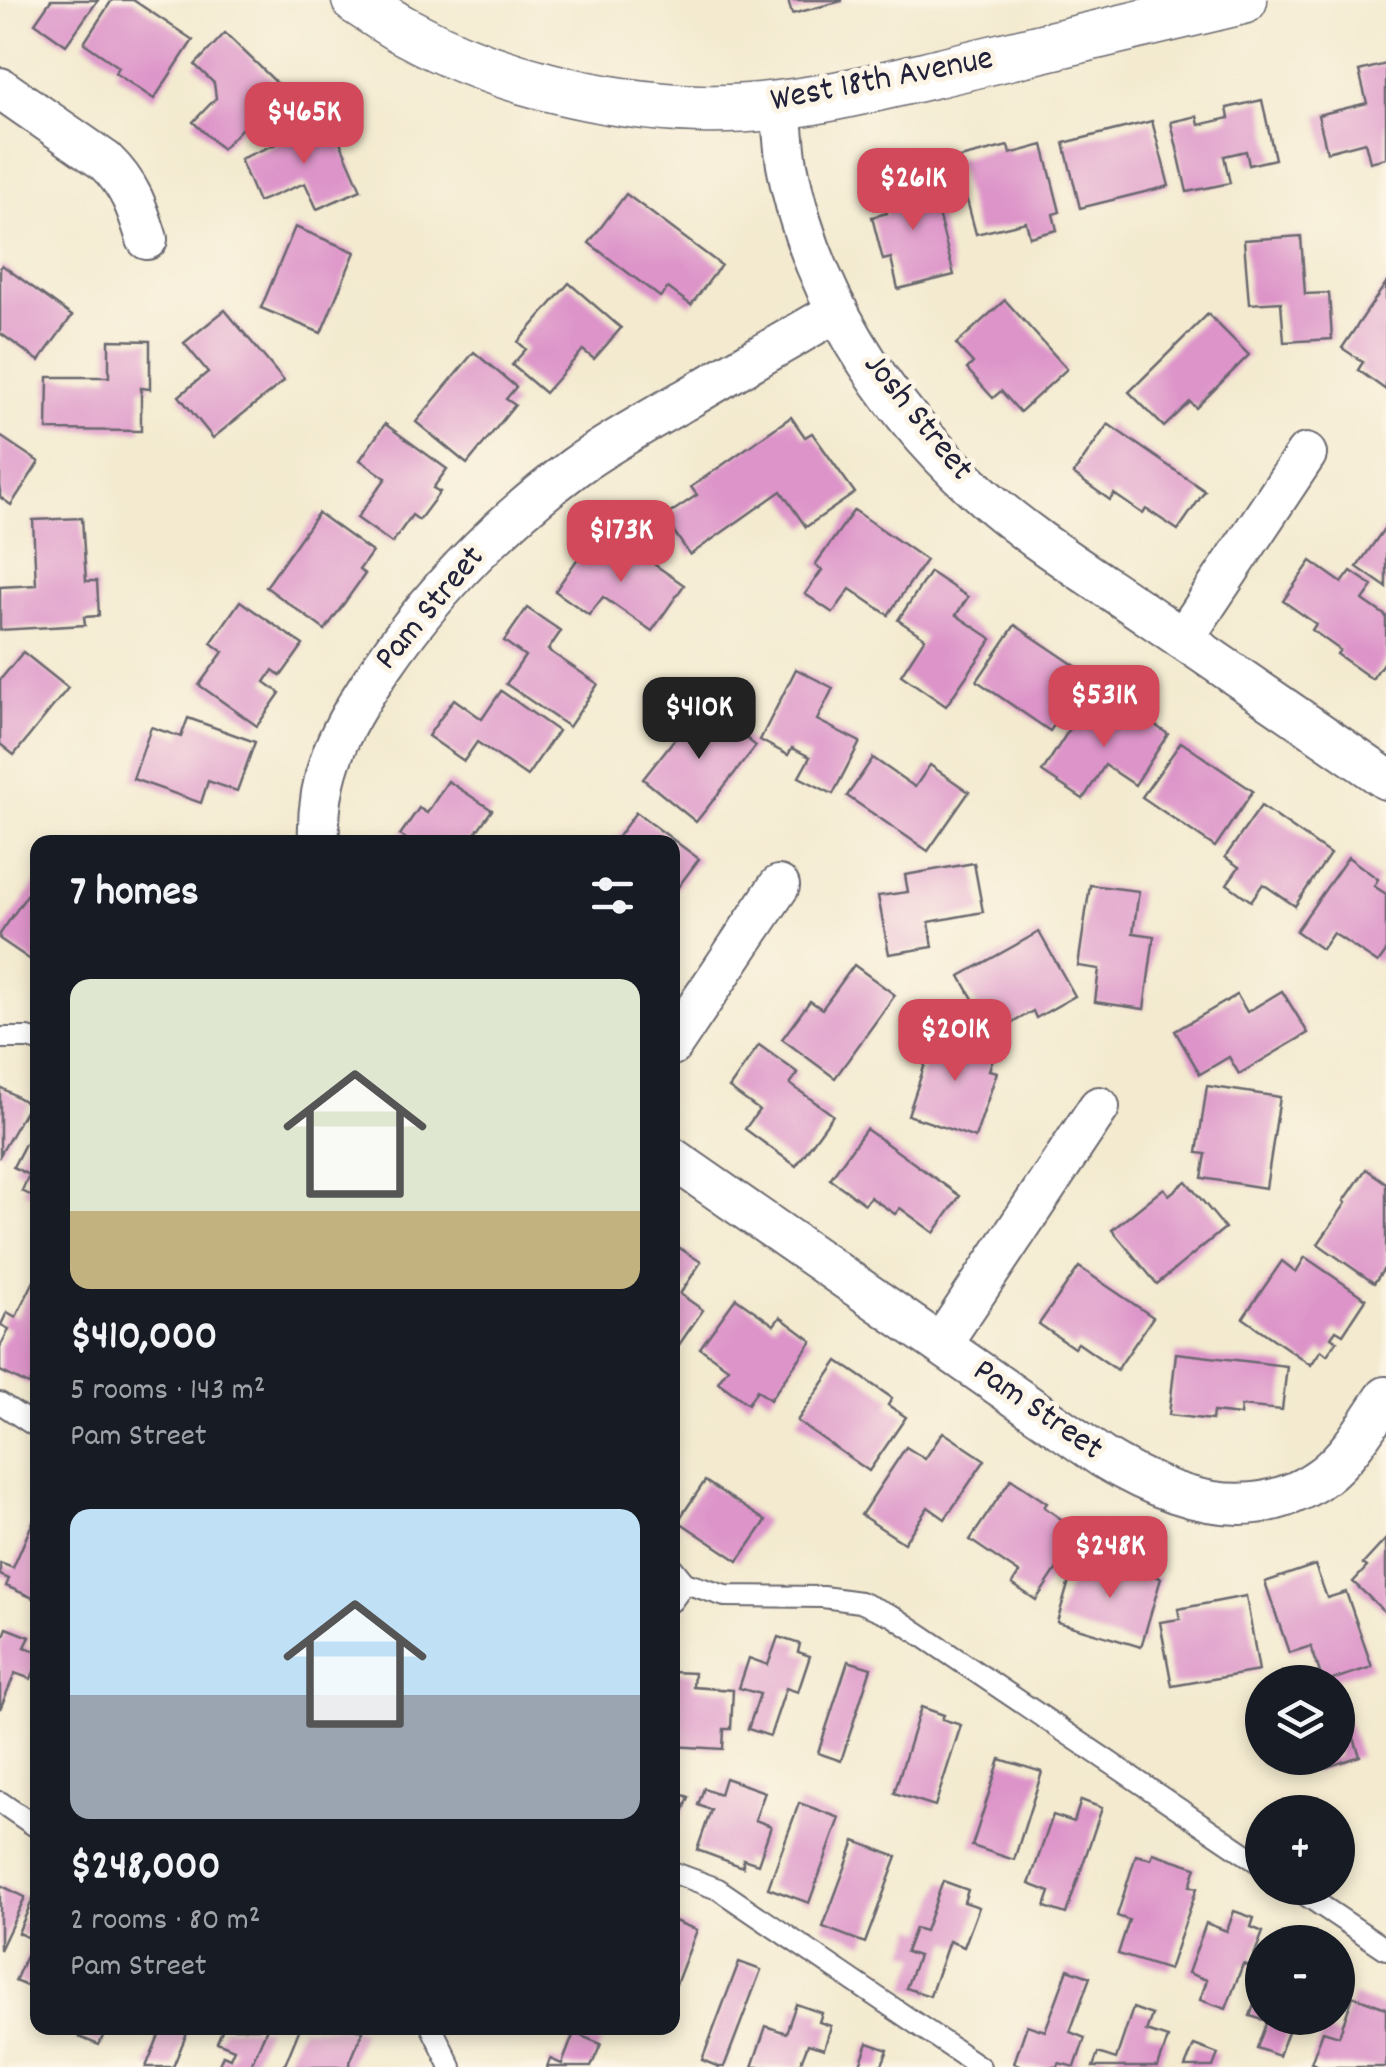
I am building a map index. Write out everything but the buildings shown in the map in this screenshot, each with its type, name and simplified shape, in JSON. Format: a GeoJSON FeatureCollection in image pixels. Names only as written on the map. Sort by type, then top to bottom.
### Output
{"type":"FeatureCollection","features":[{"type":"Feature","properties":{"kind":"street","name":"West 18th Avenue"},"geometry":{"type":"LineString","coordinates":[[356,0],[408,33],[475,64],[560,90],[700,109],[781,105],[862,92],[1243,0]]}},
{"type":"Feature","properties":{"kind":"street"},"geometry":{"type":"LineString","coordinates":[[0,88],[105,161],[120,176],[134,199],[147,239]]}},
{"type":"Feature","properties":{"kind":"street","name":"Josh Street"},"geometry":{"type":"LineString","coordinates":[[781,105],[787,166],[799,214],[836,312],[881,383],[933,445],[976,490],[1044,543],[1386,779]]}},
{"type":"Feature","properties":{"kind":"street","name":"Pam Street"},"geometry":{"type":"LineString","coordinates":[[319,835],[318,810],[328,764],[350,713],[394,648],[468,559],[539,495],[604,448],[836,312]]}},
{"type":"Feature","properties":{"kind":"street"},"geometry":{"type":"LineString","coordinates":[[1183,639],[1306,454]]}},
{"type":"Feature","properties":{"kind":"street"},"geometry":{"type":"LineString","coordinates":[[680,1033],[780,886]]}},
{"type":"Feature","properties":{"kind":"street","name":"Pam Street"},"geometry":{"type":"LineString","coordinates":[[941,1344],[1099,1107]]}},
{"type":"Feature","properties":{"kind":"street","name":"Pam Street"},"geometry":{"type":"LineString","coordinates":[[680,1164],[1102,1457],[1136,1478],[1172,1493],[1210,1502],[1248,1503],[1282,1497],[1325,1474],[1341,1459],[1386,1397]]}},
{"type":"Feature","properties":{"kind":"lane"},"geometry":{"type":"LineString","coordinates":[[0,1038],[30,1039]]}},
{"type":"Feature","properties":{"kind":"lane"},"geometry":{"type":"LineString","coordinates":[[0,1403],[30,1423]]}},
{"type":"Feature","properties":{"kind":"lane"},"geometry":{"type":"LineString","coordinates":[[680,1575],[725,1596],[822,1596],[860,1602],[893,1616],[1245,1854]]}},
{"type":"Feature","properties":{"kind":"lane"},"geometry":{"type":"LineString","coordinates":[[0,1802],[30,1823]]}},
{"type":"Feature","properties":{"kind":"lane"},"geometry":{"type":"LineString","coordinates":[[680,1875],[718,1889],[980,2067]]}},
{"type":"Feature","properties":{"kind":"lane"},"geometry":{"type":"LineString","coordinates":[[1320,1905],[1386,1949]]}},
{"type":"Feature","properties":{"kind":"lane"},"geometry":{"type":"LineString","coordinates":[[435,2035],[450,2067]]}}]}
